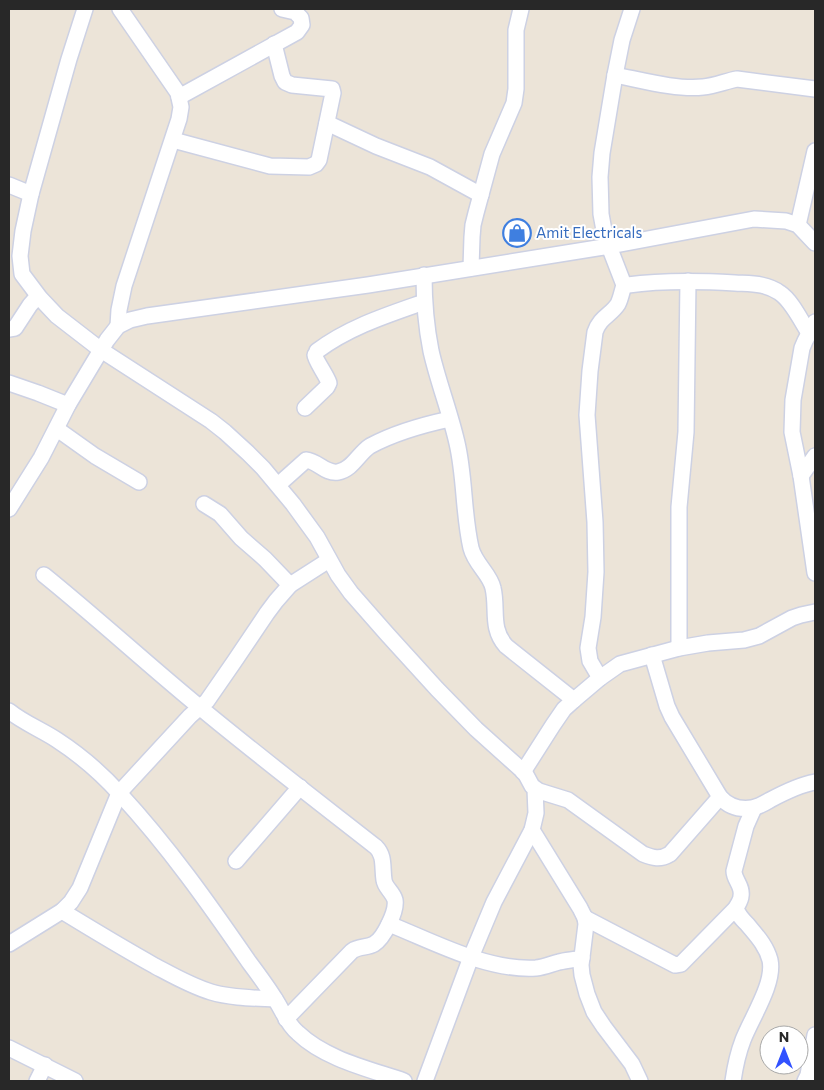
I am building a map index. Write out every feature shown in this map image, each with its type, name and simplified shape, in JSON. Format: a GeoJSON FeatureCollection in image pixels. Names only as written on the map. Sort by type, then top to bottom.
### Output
{"type":"FeatureCollection","features":[{"type":"Feature","properties":{"kind":"street"},"geometry":{"type":"LineString","coordinates":[[86,9],[68,59],[31,194],[23,231],[20,256],[22,274],[38,296],[57,316],[101,350],[211,421],[248,453],[293,504],[317,537],[329,560],[351,592],[424,675],[476,729],[523,772],[535,789],[568,800],[643,854],[653,858],[663,858],[670,854],[720,797]]}},
{"type":"Feature","properties":{"kind":"street"},"geometry":{"type":"LineString","coordinates":[[118,326],[124,286],[181,113],[176,90],[120,9]]}},
{"type":"Feature","properties":{"kind":"street"},"geometry":{"type":"LineString","coordinates":[[179,97],[297,32],[302,25],[299,15],[282,9]]}},
{"type":"Feature","properties":{"kind":"street"},"geometry":{"type":"LineString","coordinates":[[471,268],[473,225],[492,154],[515,97],[516,35],[521,9]]}},
{"type":"Feature","properties":{"kind":"street"},"geometry":{"type":"LineString","coordinates":[[600,678],[590,661],[588,648],[595,600],[596,572],[595,522],[587,410],[595,332],[601,320],[618,304],[624,284],[605,236],[601,214],[600,177],[614,75],[632,9]]}},
{"type":"Feature","properties":{"kind":"street"},"geometry":{"type":"LineString","coordinates":[[173,140],[270,166],[309,167],[316,164],[319,160],[334,92],[332,90],[292,85],[285,82],[274,44]]}},
{"type":"Feature","properties":{"kind":"street"},"geometry":{"type":"LineString","coordinates":[[614,75],[660,84],[688,87],[716,86],[737,79],[815,89]]}},
{"type":"Feature","properties":{"kind":"street"},"geometry":{"type":"LineString","coordinates":[[328,123],[376,146],[430,167],[481,195]]}},
{"type":"Feature","properties":{"kind":"street"},"geometry":{"type":"LineString","coordinates":[[798,225],[815,151]]}},
{"type":"Feature","properties":{"kind":"street"},"geometry":{"type":"LineString","coordinates":[[9,185],[31,194]]}},
{"type":"Feature","properties":{"kind":"street"},"geometry":{"type":"LineString","coordinates":[[9,509],[41,458],[68,405],[107,340],[118,326],[130,320],[368,285],[610,246],[754,219],[786,221],[798,225],[815,243]]}},
{"type":"Feature","properties":{"kind":"street"},"geometry":{"type":"LineString","coordinates":[[424,275],[424,302],[432,353],[457,444],[471,548],[492,585],[494,592],[494,618],[498,634],[506,646],[574,700]]}},
{"type":"Feature","properties":{"kind":"street"},"geometry":{"type":"LineString","coordinates":[[624,284],[688,281],[757,284],[769,287],[780,293],[812,327],[802,348],[794,400],[792,440],[800,476],[815,573]]}},
{"type":"Feature","properties":{"kind":"street"},"geometry":{"type":"LineString","coordinates":[[679,648],[679,507],[686,432],[688,281]]}},
{"type":"Feature","properties":{"kind":"street"},"geometry":{"type":"LineString","coordinates":[[9,329],[15,328],[38,296]]}},
{"type":"Feature","properties":{"kind":"street"},"geometry":{"type":"LineString","coordinates":[[305,408],[329,383],[316,358],[317,352],[363,324],[424,302]]}},
{"type":"Feature","properties":{"kind":"street"},"geometry":{"type":"LineString","coordinates":[[9,383],[38,392],[68,405]]}},
{"type":"Feature","properties":{"kind":"street"},"geometry":{"type":"LineString","coordinates":[[278,485],[306,460],[310,460],[327,470],[336,473],[340,472],[351,465],[368,448],[386,438],[404,430],[450,419]]}},
{"type":"Feature","properties":{"kind":"street"},"geometry":{"type":"LineString","coordinates":[[57,429],[95,456],[140,482]]}},
{"type":"Feature","properties":{"kind":"street"},"geometry":{"type":"LineString","coordinates":[[800,476],[815,456]]}},
{"type":"Feature","properties":{"kind":"street"},"geometry":{"type":"LineString","coordinates":[[204,504],[222,516],[241,538],[290,585]]}},
{"type":"Feature","properties":{"kind":"street"},"geometry":{"type":"LineString","coordinates":[[9,944],[62,911],[71,902],[80,888],[119,793],[213,693],[271,606],[290,585],[329,560]]}},
{"type":"Feature","properties":{"kind":"street"},"geometry":{"type":"LineString","coordinates":[[44,575],[163,677],[376,847],[381,854],[384,882],[395,903],[389,924],[382,936],[373,945],[352,950],[286,1019]]}},
{"type":"Feature","properties":{"kind":"street"},"geometry":{"type":"LineString","coordinates":[[523,772],[558,717],[574,700],[620,664],[679,648],[744,640],[759,636],[797,616],[815,612]]}},
{"type":"Feature","properties":{"kind":"street"},"geometry":{"type":"LineString","coordinates":[[652,656],[672,717],[725,803],[736,808],[754,808],[791,789],[815,782]]}},
{"type":"Feature","properties":{"kind":"street"},"geometry":{"type":"LineString","coordinates":[[11,717],[56,739],[72,750],[119,793],[180,867],[217,916],[298,1034],[336,1058],[404,1081]]}},
{"type":"Feature","properties":{"kind":"street"},"geometry":{"type":"LineString","coordinates":[[236,861],[300,787]]}},
{"type":"Feature","properties":{"kind":"street"},"geometry":{"type":"LineString","coordinates":[[425,1081],[494,902],[532,830],[536,814],[535,789]]}},
{"type":"Feature","properties":{"kind":"street"},"geometry":{"type":"LineString","coordinates":[[585,918],[675,966],[681,964],[736,908],[742,893],[734,876],[734,871],[746,826],[754,808]]}},
{"type":"Feature","properties":{"kind":"street"},"geometry":{"type":"LineString","coordinates":[[532,830],[585,918],[586,928],[582,975],[594,1012],[632,1064],[640,1081]]}},
{"type":"Feature","properties":{"kind":"street"},"geometry":{"type":"LineString","coordinates":[[733,1081],[739,1052],[768,984],[771,970],[766,949],[739,915],[736,908]]}},
{"type":"Feature","properties":{"kind":"street"},"geometry":{"type":"LineString","coordinates":[[62,911],[120,946],[197,986],[231,996],[275,999]]}},
{"type":"Feature","properties":{"kind":"street"},"geometry":{"type":"LineString","coordinates":[[389,924],[471,958],[495,964],[530,968],[582,958]]}},
{"type":"Feature","properties":{"kind":"street"},"geometry":{"type":"LineString","coordinates":[[809,1077],[815,1035]]}},
{"type":"Feature","properties":{"kind":"street"},"geometry":{"type":"LineString","coordinates":[[9,1048],[75,1081]]}},
{"type":"Feature","properties":{"kind":"street"},"geometry":{"type":"LineString","coordinates":[[37,1081],[45,1066]]}},
{"type":"Feature","properties":{"kind":"place","name":"Amit Electricals"},"geometry":{"type":"Point","coordinates":[517,233]}}]}
